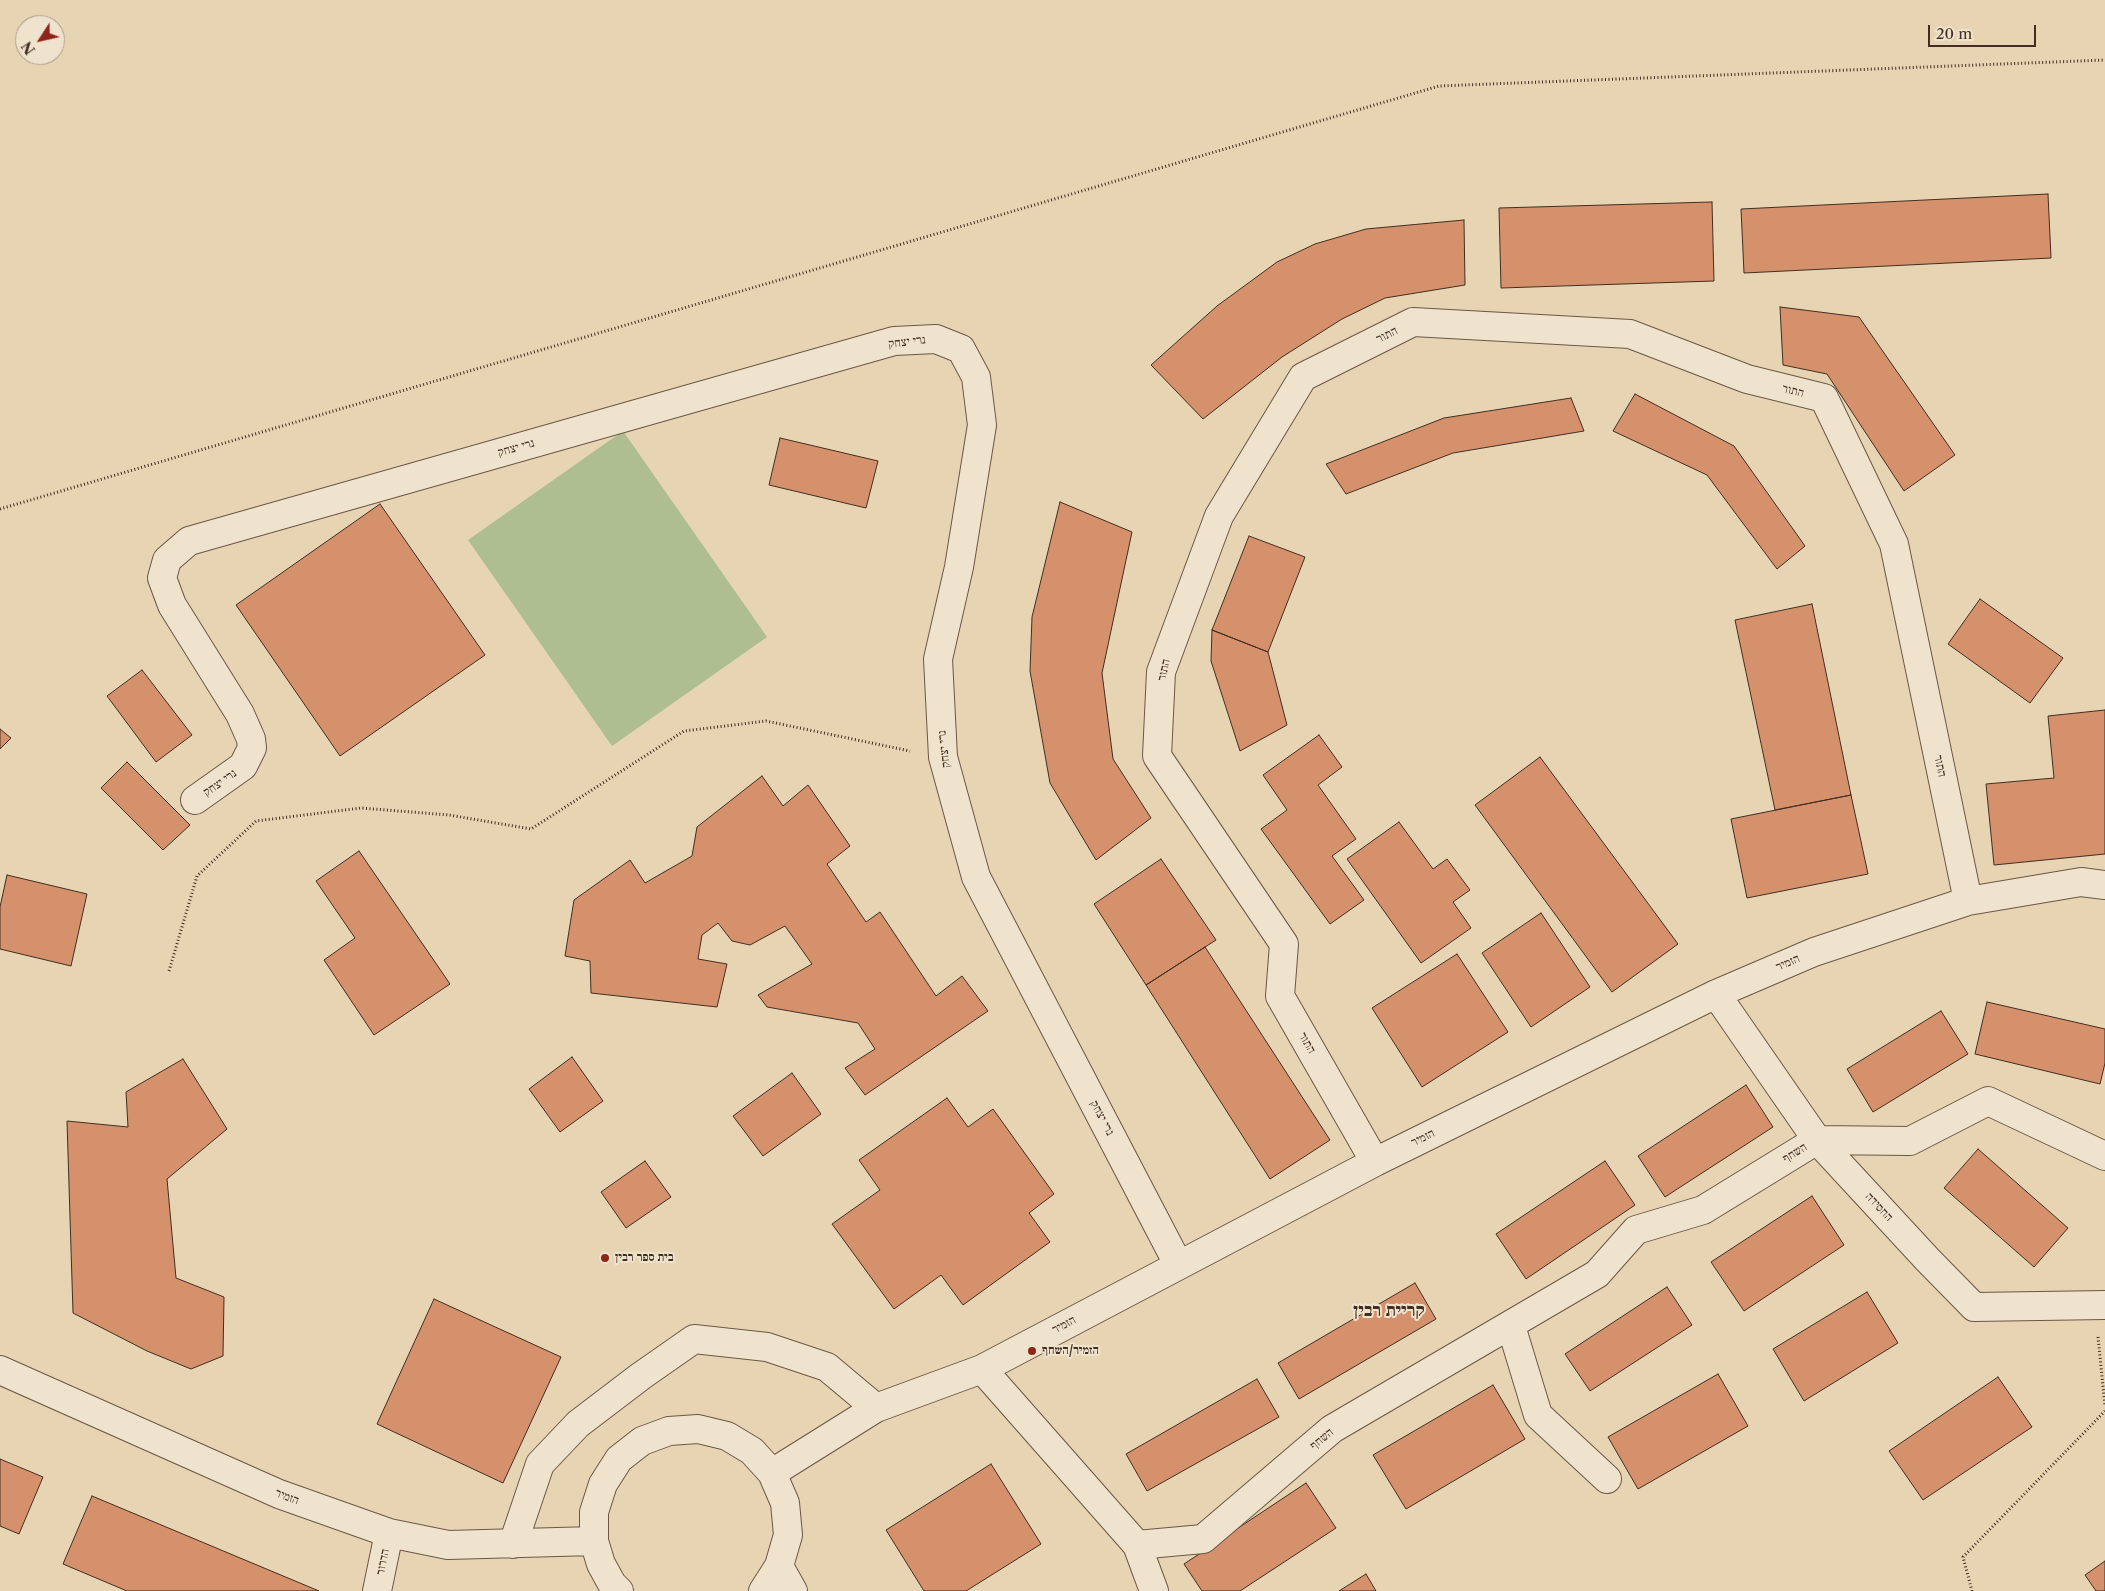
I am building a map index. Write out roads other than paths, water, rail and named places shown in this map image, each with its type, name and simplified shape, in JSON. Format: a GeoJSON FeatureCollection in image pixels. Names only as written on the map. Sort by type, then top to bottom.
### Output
{"type":"FeatureCollection","features":[{"type":"Feature","properties":{"kind":"street","name":"התור"},"geometry":{"type":"LineString","coordinates":[[1375,1162],[1280,996],[1284,944],[1157,756],[1161,672],[1219,516],[1303,376],[1413,322],[1630,334],[1747,379],[1824,398],[1894,544],[1968,901]]}},
{"type":"Feature","properties":{"kind":"street","name":"נרי יצחק"},"geometry":{"type":"LineString","coordinates":[[195,800],[243,766],[252,748],[251,740],[240,714],[172,605],[162,578],[167,560],[189,541],[894,341],[936,339],[961,349],[976,377],[982,425],[959,567],[938,659],[942,758],[976,877],[1178,1264]]}},
{"type":"Feature","properties":{"kind":"street","name":"הזמיר"},"geometry":{"type":"LineString","coordinates":[[772,1473],[876,1408],[982,1369],[1178,1264],[1375,1162],[1716,994],[1814,952],[1968,901],[2081,882],[2105,885]]}},
{"type":"Feature","properties":{"kind":"street","name":"החסידה"},"geometry":{"type":"LineString","coordinates":[[1716,994],[1817,1140],[1974,1307],[2105,1305]]}},
{"type":"Feature","properties":{"kind":"street","name":"השחף"},"geometry":{"type":"LineString","coordinates":[[1137,1545],[1203,1539],[1332,1430],[1597,1274],[1636,1230],[1703,1210],[1817,1140],[1910,1142],[1988,1100],[2105,1156]]}},
{"type":"Feature","properties":{"kind":"street"},"geometry":{"type":"LineString","coordinates":[[1511,1326],[1538,1414],[1607,1479]]}},
{"type":"Feature","properties":{"kind":"street"},"geometry":{"type":"LineString","coordinates":[[514,1544],[540,1464],[578,1424],[694,1339],[767,1347],[827,1367],[876,1408]]}},
{"type":"Feature","properties":{"kind":"street"},"geometry":{"type":"LineString","coordinates":[[982,1369],[1137,1545],[1154,1591]]}},
{"type":"Feature","properties":{"kind":"street","name":"הזמיר"},"geometry":{"type":"LineString","coordinates":[[0,1370],[279,1494],[389,1533],[448,1545],[594,1541]]}},
{"type":"Feature","properties":{"kind":"street"},"geometry":{"type":"LineString","coordinates":[[619,1591],[612,1584],[601,1564],[594,1541],[594,1512],[603,1484],[619,1460],[642,1441],[669,1431],[698,1429],[727,1436],[752,1451],[772,1473],[785,1502],[788,1535],[780,1566],[763,1591]]}},
{"type":"Feature","properties":{"kind":"street","name":"הדרור"},"geometry":{"type":"LineString","coordinates":[[377,1591],[389,1533]]}},
{"type":"Feature","properties":{"kind":"street"},"geometry":{"type":"LineString","coordinates":[[780,1566],[793,1591]]}},
{"type":"Feature","properties":{"kind":"place","name":"בית ספר רבין"},"geometry":{"type":"Point","coordinates":[605,1258]}},
{"type":"Feature","properties":{"kind":"place","name":"הזמיר/השחף"},"geometry":{"type":"Point","coordinates":[1032,1351]}},
{"type":"Feature","properties":{"kind":"district","name":"קריית רבין"},"geometry":{"type":"Point","coordinates":[1389,1311]}}]}
